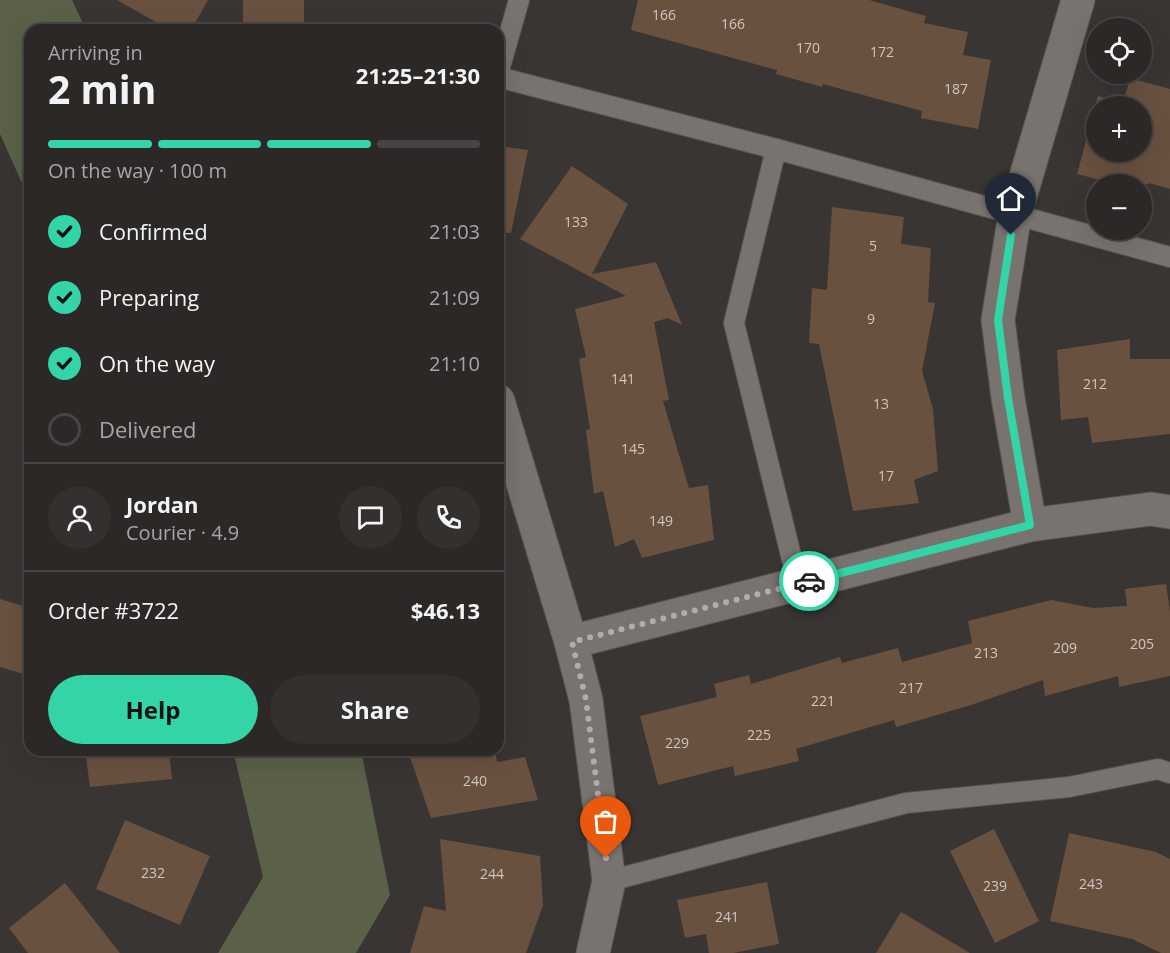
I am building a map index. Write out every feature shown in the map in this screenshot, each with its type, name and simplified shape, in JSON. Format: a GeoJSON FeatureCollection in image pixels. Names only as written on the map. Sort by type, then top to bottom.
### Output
{"type":"FeatureCollection","features":[{"type":"Feature","properties":{"kind":"street"},"geometry":{"type":"LineString","coordinates":[[1030,525],[1008,398],[998,320],[1015,214],[1078,0]]}},
{"type":"Feature","properties":{"kind":"street"},"geometry":{"type":"LineString","coordinates":[[504,421],[572,642],[586,700],[609,881],[593,953]]}},
{"type":"Feature","properties":{"kind":"street"},"geometry":{"type":"LineString","coordinates":[[572,642],[1030,525],[1151,509],[1170,512]]}},
{"type":"Feature","properties":{"kind":"lane"},"geometry":{"type":"LineString","coordinates":[[504,54],[519,0]]}},
{"type":"Feature","properties":{"kind":"lane"},"geometry":{"type":"LineString","coordinates":[[504,77],[1170,257]]}},
{"type":"Feature","properties":{"kind":"lane"},"geometry":{"type":"LineString","coordinates":[[776,149],[734,323],[798,584]]}},
{"type":"Feature","properties":{"kind":"lane"},"geometry":{"type":"LineString","coordinates":[[609,881],[906,803],[1069,787],[1158,769],[1170,773]]}},
{"type":"Feature","properties":{"kind":"green space"},"geometry":{"type":"Polygon","coordinates":[[[0,0],[72,0],[83,24],[24,24],[24,188],[0,134],[0,0]]]}},
{"type":"Feature","properties":{"kind":"green space"},"geometry":{"type":"Polygon","coordinates":[[[234,756],[362,756],[390,895],[356,953],[218,953],[263,877],[234,756]]]}},
{"type":"Feature","properties":{"kind":"building"},"geometry":{"type":"Polygon","coordinates":[[[117,0],[208,0],[194,24],[159,24],[117,0]]]}},
{"type":"Feature","properties":{"kind":"building"},"geometry":{"type":"Polygon","coordinates":[[[243,0],[304,0],[304,24],[243,24],[243,0]]]}},
{"type":"Feature","properties":{"kind":"building"},"geometry":{"type":"Polygon","coordinates":[[[638,0],[869,0],[926,16],[924,23],[968,32],[963,55],[991,60],[978,129],[921,118],[922,111],[823,84],[822,87],[776,74],[777,70],[631,30],[638,0]]]}},
{"type":"Feature","properties":{"kind":"building"},"geometry":{"type":"Polygon","coordinates":[[[1128,84],[1152,84],[1170,89],[1170,189],[1152,184],[1152,174],[1086,174],[1086,176],[1077,174],[1086,141],[1086,162],[1152,162],[1152,96],[1125,96],[1128,84]]]}},
{"type":"Feature","properties":{"kind":"building"},"geometry":{"type":"Polygon","coordinates":[[[504,147],[528,150],[511,233],[504,232],[504,147]]]}},
{"type":"Feature","properties":{"kind":"building"},"geometry":{"type":"Polygon","coordinates":[[[572,166],[628,204],[592,274],[656,262],[682,325],[668,318],[654,322],[669,400],[663,401],[689,488],[708,485],[714,540],[642,558],[634,539],[615,547],[603,491],[594,494],[586,430],[590,429],[579,359],[586,357],[575,309],[626,296],[520,239],[572,166]]]}},
{"type":"Feature","properties":{"kind":"building"},"geometry":{"type":"Polygon","coordinates":[[[832,207],[904,217],[901,244],[931,248],[928,302],[935,303],[922,371],[933,409],[938,471],[914,480],[919,503],[853,511],[819,344],[809,343],[812,288],[827,290],[832,207]]]}},
{"type":"Feature","properties":{"kind":"building"},"geometry":{"type":"Polygon","coordinates":[[[1130,339],[1130,359],[1170,359],[1170,434],[1092,443],[1088,417],[1061,420],[1057,350],[1130,339]]]}},
{"type":"Feature","properties":{"kind":"building"},"geometry":{"type":"Polygon","coordinates":[[[1166,584],[1170,612],[1170,676],[1119,687],[1118,676],[1045,696],[1043,680],[971,705],[896,727],[894,720],[796,749],[799,761],[735,776],[733,766],[658,785],[640,716],[717,697],[714,684],[749,675],[751,684],[840,657],[842,663],[898,648],[902,662],[972,643],[968,621],[1051,600],[1093,608],[1127,606],[1125,589],[1166,584]]]}},
{"type":"Feature","properties":{"kind":"building"},"geometry":{"type":"Polygon","coordinates":[[[0,599],[24,606],[24,674],[0,667],[0,599]]]}},
{"type":"Feature","properties":{"kind":"building"},"geometry":{"type":"Polygon","coordinates":[[[86,756],[170,756],[172,779],[90,787],[86,756]]]}},
{"type":"Feature","properties":{"kind":"building"},"geometry":{"type":"Polygon","coordinates":[[[496,756],[497,762],[525,757],[538,800],[431,818],[410,757],[496,756]]]}},
{"type":"Feature","properties":{"kind":"building"},"geometry":{"type":"Polygon","coordinates":[[[125,820],[210,856],[180,925],[96,889],[125,820]]]}},
{"type":"Feature","properties":{"kind":"building"},"geometry":{"type":"Polygon","coordinates":[[[994,829],[1039,921],[995,943],[950,851],[994,829]]]}},
{"type":"Feature","properties":{"kind":"building"},"geometry":{"type":"Polygon","coordinates":[[[1069,833],[1156,852],[1170,859],[1170,953],[1161,953],[1132,939],[1050,921],[1069,833]]]}},
{"type":"Feature","properties":{"kind":"building"},"geometry":{"type":"Polygon","coordinates":[[[440,839],[540,856],[543,905],[526,953],[410,953],[424,906],[446,911],[440,839]]]}},
{"type":"Feature","properties":{"kind":"building"},"geometry":{"type":"Polygon","coordinates":[[[767,882],[779,944],[733,953],[709,953],[706,934],[685,938],[677,900],[767,882]]]}},
{"type":"Feature","properties":{"kind":"building"},"geometry":{"type":"Polygon","coordinates":[[[65,883],[120,953],[28,953],[9,928],[65,883]]]}},
{"type":"Feature","properties":{"kind":"building"},"geometry":{"type":"Polygon","coordinates":[[[901,912],[970,953],[876,953],[901,912]]]}},
{"type":"Feature","properties":{"kind":"way so far"},"geometry":{"type":"LineString","coordinates":[[606,858],[586,700],[572,642],[809,581]]}},
{"type":"Feature","properties":{"kind":"route"},"geometry":{"type":"LineString","coordinates":[[809,581],[1030,525],[1008,398],[998,320],[1011,235]]}}]}
